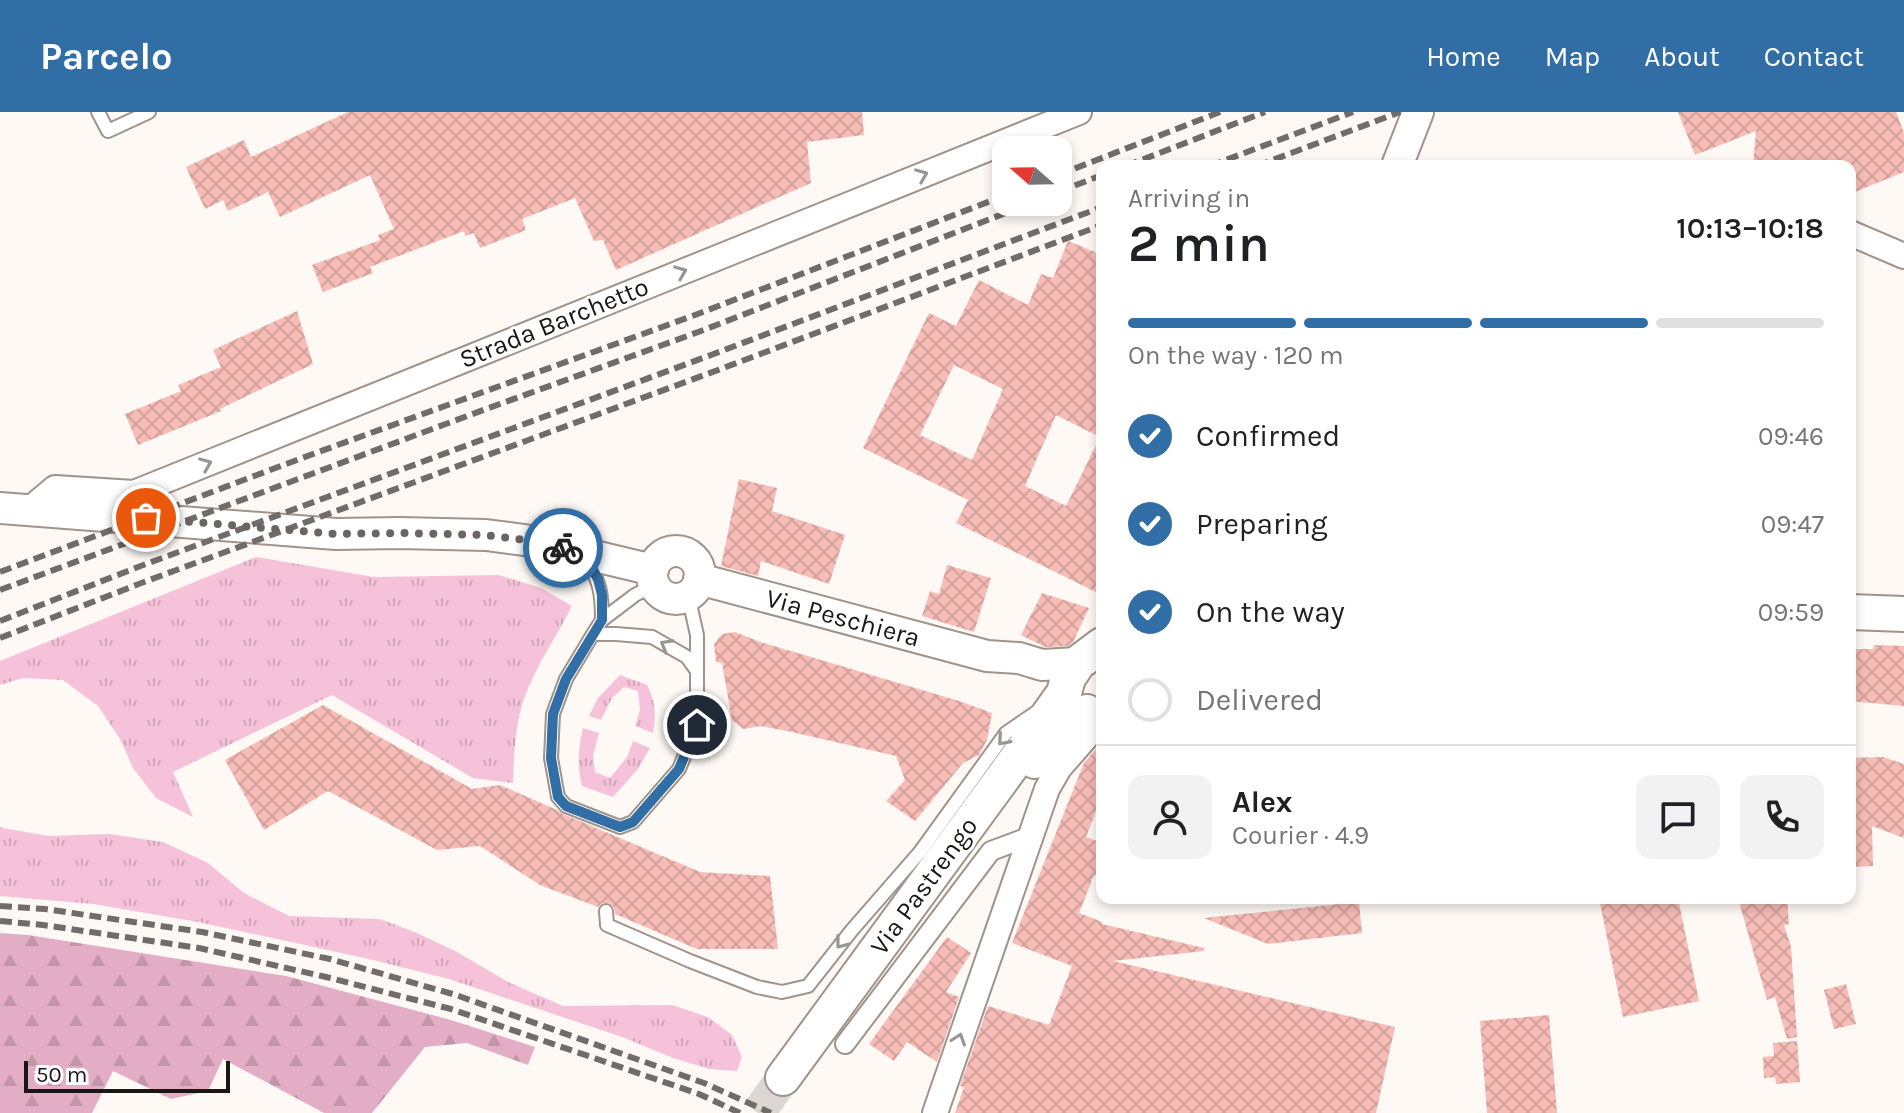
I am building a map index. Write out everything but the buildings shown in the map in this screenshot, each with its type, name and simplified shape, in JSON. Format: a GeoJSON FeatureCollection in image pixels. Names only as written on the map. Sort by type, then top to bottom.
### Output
{"type":"FeatureCollection","features":[{"type":"Feature","properties":{"kind":"main road"},"geometry":{"type":"LineString","coordinates":[[1856,612],[1904,614]]}},
{"type":"Feature","properties":{"kind":"main road","name":"Via Pastrengo"},"geometry":{"type":"LineString","coordinates":[[791,1083],[1089,691]]}},
{"type":"Feature","properties":{"kind":"street","name":"Strada Barchetto"},"geometry":{"type":"LineString","coordinates":[[15,508],[55,488],[134,493],[1079,112]]}},
{"type":"Feature","properties":{"kind":"street"},"geometry":{"type":"LineString","coordinates":[[1399,160],[1418,112]]}},
{"type":"Feature","properties":{"kind":"street"},"geometry":{"type":"LineString","coordinates":[[1856,236],[1904,256]]}},
{"type":"Feature","properties":{"kind":"street","name":"Via Peschiera"},"geometry":{"type":"LineString","coordinates":[[15,508],[336,534],[486,535],[532,541],[583,552],[654,578],[665,596],[672,598],[679,598],[694,587],[987,656],[1019,658],[1042,665],[1089,691]]}},
{"type":"Feature","properties":{"kind":"street"},"geometry":{"type":"LineString","coordinates":[[654,578],[655,563],[666,553],[681,551],[693,558],[700,572],[694,587]]}},
{"type":"Feature","properties":{"kind":"street"},"geometry":{"type":"LineString","coordinates":[[935,1113],[1047,789],[1059,768],[1089,691]]}},
{"type":"Feature","properties":{"kind":"street"},"geometry":{"type":"LineString","coordinates":[[845,1044],[991,851],[1031,836]]}},
{"type":"Feature","properties":{"kind":"lane"},"geometry":{"type":"LineString","coordinates":[[98,112],[108,131],[149,112]]}},
{"type":"Feature","properties":{"kind":"lane"},"geometry":{"type":"LineString","coordinates":[[583,552],[598,579],[602,595],[602,620]]}},
{"type":"Feature","properties":{"kind":"lane"},"geometry":{"type":"LineString","coordinates":[[654,578],[602,620],[566,679],[553,714],[551,758],[558,797],[566,806],[618,831],[633,822],[679,769],[697,725],[694,587]]}},
{"type":"Feature","properties":{"kind":"lane"},"geometry":{"type":"LineString","coordinates":[[593,634],[652,637],[687,657],[697,670]]}},
{"type":"Feature","properties":{"kind":"lane"},"geometry":{"type":"LineString","coordinates":[[606,911],[607,925],[757,987],[782,992],[808,986],[920,852],[1006,733],[1089,691]]}},
{"type":"Feature","properties":{"kind":"green space"},"geometry":{"type":"Polygon","coordinates":[[[256,557],[374,577],[499,575],[541,588],[572,606],[525,696],[517,728],[513,783],[473,778],[332,695],[173,772],[193,817],[156,798],[133,768],[120,739],[98,706],[63,680],[23,678],[0,685],[0,661],[256,557]]]}},
{"type":"Feature","properties":{"kind":"green space"},"geometry":{"type":"Polygon","coordinates":[[[620,675],[647,685],[654,709],[653,733],[635,726],[640,710],[638,691],[624,687],[612,698],[601,720],[589,716],[598,698],[620,675]]]}},
{"type":"Feature","properties":{"kind":"green space"},"geometry":{"type":"Polygon","coordinates":[[[583,728],[599,733],[593,756],[595,772],[610,778],[627,757],[633,741],[650,748],[638,769],[613,797],[582,786],[579,757],[583,728]]]}},
{"type":"Feature","properties":{"kind":"green space"},"geometry":{"type":"Polygon","coordinates":[[[0,826],[48,836],[109,834],[163,842],[208,863],[244,893],[289,916],[380,919],[457,952],[508,982],[563,1006],[672,1005],[708,1017],[732,1035],[742,1057],[737,1071],[709,1069],[449,979],[369,959],[198,922],[93,904],[0,896],[0,826]]]}},
{"type":"Feature","properties":{"kind":"green space"},"geometry":{"type":"Polygon","coordinates":[[[0,933],[286,976],[451,1020],[535,1047],[528,1065],[467,1043],[425,1047],[372,1113],[324,1113],[223,1059],[208,1091],[171,1099],[113,1071],[92,1113],[0,1113],[0,933]]]}},
{"type":"Feature","properties":{"kind":"tunnel"},"geometry":{"type":"LineString","coordinates":[[758,1113],[783,1078]]}},
{"type":"Feature","properties":{"kind":"railway"},"geometry":{"type":"LineString","coordinates":[[1097,160],[1220,112]]}},
{"type":"Feature","properties":{"kind":"railway"},"geometry":{"type":"LineString","coordinates":[[1141,160],[1265,112]]}},
{"type":"Feature","properties":{"kind":"railway"},"geometry":{"type":"LineString","coordinates":[[1226,160],[1353,112]]}},
{"type":"Feature","properties":{"kind":"railway"},"geometry":{"type":"LineString","coordinates":[[1273,160],[1400,112]]}},
{"type":"Feature","properties":{"kind":"railway"},"geometry":{"type":"LineString","coordinates":[[1072,170],[1096,160]]}},
{"type":"Feature","properties":{"kind":"railway"},"geometry":{"type":"LineString","coordinates":[[1072,187],[1096,177]]}},
{"type":"Feature","properties":{"kind":"railway"},"geometry":{"type":"LineString","coordinates":[[0,572],[695,315],[992,200]]}},
{"type":"Feature","properties":{"kind":"railway"},"geometry":{"type":"LineString","coordinates":[[0,621],[1096,209]]}},
{"type":"Feature","properties":{"kind":"railway"},"geometry":{"type":"LineString","coordinates":[[0,590],[701,331],[998,216]]}},
{"type":"Feature","properties":{"kind":"railway"},"geometry":{"type":"LineString","coordinates":[[0,638],[1096,227]]}},
{"type":"Feature","properties":{"kind":"railway"},"geometry":{"type":"LineString","coordinates":[[0,906],[45,909],[202,932],[330,959],[456,995],[704,1083],[771,1113]]}},
{"type":"Feature","properties":{"kind":"railway"},"geometry":{"type":"LineString","coordinates":[[0,921],[199,948],[451,1009],[699,1094],[740,1113]]}},
{"type":"Feature","properties":{"kind":"way so far"},"geometry":{"type":"LineString","coordinates":[[146,518],[336,534],[486,535],[563,548]]}},
{"type":"Feature","properties":{"kind":"route"},"geometry":{"type":"LineString","coordinates":[[563,548],[583,552],[598,579],[602,595],[602,620],[566,679],[553,714],[551,758],[558,797],[566,806],[620,827],[633,822],[679,769],[697,725]]}}]}
